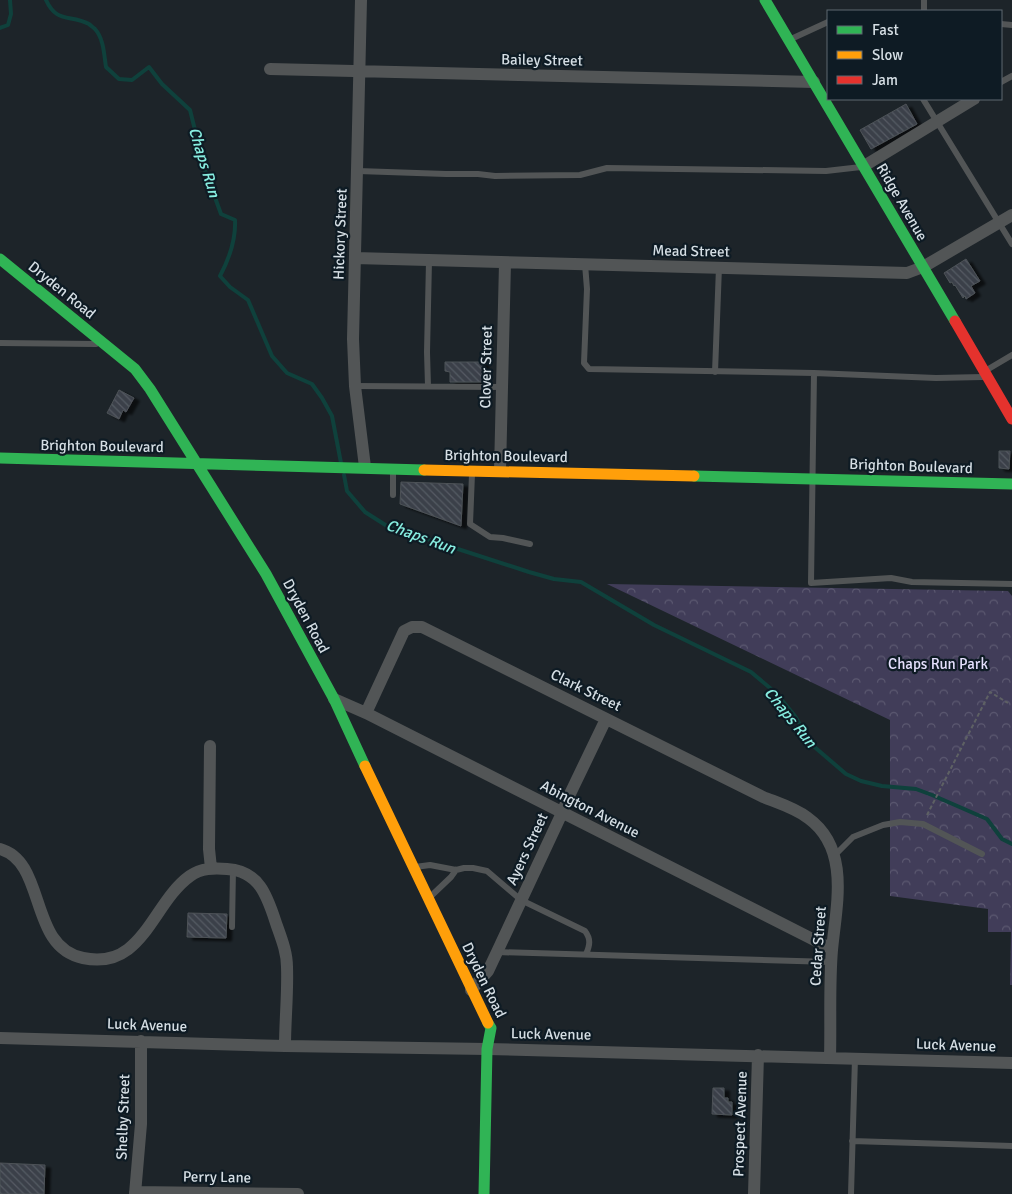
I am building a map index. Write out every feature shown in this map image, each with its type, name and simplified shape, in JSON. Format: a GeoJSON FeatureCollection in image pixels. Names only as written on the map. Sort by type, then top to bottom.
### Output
{"type":"FeatureCollection","features":[{"type":"Feature","properties":{"kind":"street","name":"Hickory Street"},"geometry":{"type":"LineString","coordinates":[[359,468],[353,339],[361,0]]}},
{"type":"Feature","properties":{"kind":"street","name":"Ridge Avenue"},"geometry":{"type":"LineString","coordinates":[[765,0],[1012,419]]}},
{"type":"Feature","properties":{"kind":"street","name":"Bailey Street"},"geometry":{"type":"LineString","coordinates":[[270,70],[814,82]]}},
{"type":"Feature","properties":{"kind":"street"},"geometry":{"type":"LineString","coordinates":[[864,166],[972,100]]}},
{"type":"Feature","properties":{"kind":"street","name":"Mead Street"},"geometry":{"type":"LineString","coordinates":[[355,258],[907,273],[923,267],[1012,215]]}},
{"type":"Feature","properties":{"kind":"street","name":"Dryden Road"},"geometry":{"type":"LineString","coordinates":[[0,259],[134,369],[150,389],[266,574],[334,699],[471,990],[491,1028],[487,1049]]}},
{"type":"Feature","properties":{"kind":"street","name":"Clover Street"},"geometry":{"type":"LineString","coordinates":[[500,471],[505,263]]}},
{"type":"Feature","properties":{"kind":"street","name":"Brighton Boulevard"},"geometry":{"type":"LineString","coordinates":[[0,458],[325,468],[393,468],[1012,484]]}},
{"type":"Feature","properties":{"kind":"street","name":"Clark Street"},"geometry":{"type":"LineString","coordinates":[[366,713],[404,632],[412,627],[422,627],[763,797],[800,813],[810,819],[826,839]]}},
{"type":"Feature","properties":{"kind":"street","name":"Abington Avenue"},"geometry":{"type":"LineString","coordinates":[[334,699],[366,713],[562,814],[832,949]]}},
{"type":"Feature","properties":{"kind":"street","name":"Ayers Street"},"geometry":{"type":"LineString","coordinates":[[471,990],[488,971],[606,719]]}},
{"type":"Feature","properties":{"kind":"street"},"geometry":{"type":"LineString","coordinates":[[210,746],[209,849],[211,868]]}},
{"type":"Feature","properties":{"kind":"street","name":"Cedar Street"},"geometry":{"type":"LineString","coordinates":[[826,839],[834,856],[838,880],[838,907],[832,949],[830,1058]]}},
{"type":"Feature","properties":{"kind":"street"},"geometry":{"type":"LineString","coordinates":[[0,849],[5,850],[17,860],[28,876],[43,919],[56,942],[68,953],[82,958],[100,960],[117,956],[135,945],[174,892],[191,875],[211,868],[233,870],[247,874],[267,896],[285,950],[287,966],[285,1046]]}},
{"type":"Feature","properties":{"kind":"street","name":"Luck Avenue"},"geometry":{"type":"LineString","coordinates":[[0,1038],[285,1046],[758,1055],[1012,1063]]}},
{"type":"Feature","properties":{"kind":"street","name":"Shelby Street"},"geometry":{"type":"LineString","coordinates":[[135,1193],[140,1124],[141,1041]]}},
{"type":"Feature","properties":{"kind":"street"},"geometry":{"type":"LineString","coordinates":[[484,1194],[487,1049]]}},
{"type":"Feature","properties":{"kind":"street","name":"Prospect Avenue"},"geometry":{"type":"LineString","coordinates":[[754,1194],[758,1055]]}},
{"type":"Feature","properties":{"kind":"street","name":"Perry Lane"},"geometry":{"type":"LineString","coordinates":[[135,1193],[298,1194]]}},
{"type":"Feature","properties":{"kind":"lane"},"geometry":{"type":"LineString","coordinates":[[789,39],[827,22]]}},
{"type":"Feature","properties":{"kind":"lane"},"geometry":{"type":"LineString","coordinates":[[924,100],[1012,244]]}},
{"type":"Feature","properties":{"kind":"lane"},"geometry":{"type":"LineString","coordinates":[[358,171],[495,176],[580,175],[607,168],[826,171],[864,166]]}},
{"type":"Feature","properties":{"kind":"lane"},"geometry":{"type":"LineString","coordinates":[[428,386],[429,261]]}},
{"type":"Feature","properties":{"kind":"lane"},"geometry":{"type":"LineString","coordinates":[[585,264],[587,288],[584,363],[589,369],[936,378],[985,374],[1012,355]]}},
{"type":"Feature","properties":{"kind":"lane"},"geometry":{"type":"LineString","coordinates":[[716,372],[719,267]]}},
{"type":"Feature","properties":{"kind":"lane"},"geometry":{"type":"LineString","coordinates":[[0,343],[105,344]]}},
{"type":"Feature","properties":{"kind":"lane"},"geometry":{"type":"LineString","coordinates":[[814,374],[812,583],[891,578],[912,582],[1012,584]]}},
{"type":"Feature","properties":{"kind":"lane"},"geometry":{"type":"LineString","coordinates":[[355,386],[502,387]]}},
{"type":"Feature","properties":{"kind":"lane"},"geometry":{"type":"LineString","coordinates":[[392,495],[393,468]]}},
{"type":"Feature","properties":{"kind":"lane"},"geometry":{"type":"LineString","coordinates":[[472,470],[470,524],[490,537],[530,544]]}},
{"type":"Feature","properties":{"kind":"lane"},"geometry":{"type":"LineString","coordinates":[[834,856],[853,837],[883,825],[900,822],[923,824],[982,854]]}},
{"type":"Feature","properties":{"kind":"lane"},"geometry":{"type":"LineString","coordinates":[[413,867],[430,865],[456,870],[474,868],[487,871],[521,900],[585,931],[589,937],[590,945],[586,954]]}},
{"type":"Feature","properties":{"kind":"lane"},"geometry":{"type":"LineString","coordinates":[[232,927],[233,870]]}},
{"type":"Feature","properties":{"kind":"lane"},"geometry":{"type":"LineString","coordinates":[[428,898],[451,878],[456,870]]}},
{"type":"Feature","properties":{"kind":"lane"},"geometry":{"type":"LineString","coordinates":[[497,952],[832,962]]}},
{"type":"Feature","properties":{"kind":"lane"},"geometry":{"type":"LineString","coordinates":[[851,1194],[855,1058]]}},
{"type":"Feature","properties":{"kind":"lane"},"geometry":{"type":"LineString","coordinates":[[852,1141],[1012,1146]]}},
{"type":"Feature","properties":{"kind":"path"},"geometry":{"type":"LineString","coordinates":[[929,810],[990,692],[1008,703]]}},
{"type":"Feature","properties":{"kind":"green space","name":"Chaps Run Park"},"geometry":{"type":"Polygon","coordinates":[[[607,584],[1008,591],[1012,596],[1012,985],[1010,985],[1011,932],[988,932],[988,909],[890,896],[890,720],[607,584]]]}},
{"type":"Feature","properties":{"kind":"building"},"geometry":{"type":"Polygon","coordinates":[[[906,104],[917,124],[871,149],[860,130],[906,104]]]}},
{"type":"Feature","properties":{"kind":"building"},"geometry":{"type":"Polygon","coordinates":[[[966,259],[980,281],[971,286],[975,293],[966,299],[965,296],[963,298],[952,282],[950,283],[944,273],[966,259]]]}},
{"type":"Feature","properties":{"kind":"building"},"geometry":{"type":"Polygon","coordinates":[[[445,362],[483,362],[483,382],[450,382],[450,372],[445,371],[445,362]]]}},
{"type":"Feature","properties":{"kind":"building"},"geometry":{"type":"Polygon","coordinates":[[[119,390],[134,398],[126,412],[123,410],[119,419],[107,413],[119,390]]]}},
{"type":"Feature","properties":{"kind":"building"},"geometry":{"type":"Polygon","coordinates":[[[999,451],[1010,451],[1009,469],[999,468],[999,451]]]}},
{"type":"Feature","properties":{"kind":"building"},"geometry":{"type":"Polygon","coordinates":[[[401,482],[463,484],[461,526],[400,504],[401,482]]]}},
{"type":"Feature","properties":{"kind":"building"},"geometry":{"type":"Polygon","coordinates":[[[188,913],[227,914],[226,938],[187,937],[188,913]]]}},
{"type":"Feature","properties":{"kind":"building"},"geometry":{"type":"Polygon","coordinates":[[[713,1088],[724,1088],[724,1098],[728,1098],[728,1102],[732,1102],[732,1115],[712,1114],[713,1088]]]}},
{"type":"Feature","properties":{"kind":"building"},"geometry":{"type":"Polygon","coordinates":[[[0,1163],[45,1165],[44,1194],[0,1194],[0,1163]]]}},
{"type":"Feature","properties":{"kind":"waterway","name":"Chaps Run"},"geometry":{"type":"LineString","coordinates":[[0,28],[8,25],[11,14],[10,0]]}},
{"type":"Feature","properties":{"kind":"waterway","name":"Chaps Run"},"geometry":{"type":"LineString","coordinates":[[46,0],[50,8],[59,16],[82,21],[95,29],[102,42],[106,67],[119,79],[132,80],[149,67],[162,84],[190,110],[205,170],[221,214],[235,220],[231,249],[220,276],[230,287],[248,300],[272,356],[287,373],[312,384],[322,398],[332,416],[341,463]]}},
{"type":"Feature","properties":{"kind":"waterway","name":"Chaps Run"},"geometry":{"type":"LineString","coordinates":[[344,475],[347,491],[365,512],[387,526],[529,572],[554,579],[581,582],[654,625],[751,672],[776,693],[795,716],[811,744],[846,774],[861,781],[882,786],[916,789],[932,795],[987,819],[1002,839],[1012,844]]}},
{"type":"Feature","properties":{"kind":"traffic: fast"},"geometry":{"type":"LineString","coordinates":[[765,0],[955,321]]}},
{"type":"Feature","properties":{"kind":"traffic: fast"},"geometry":{"type":"LineString","coordinates":[[0,259],[135,369],[150,389],[266,574],[334,699],[365,766]]}},
{"type":"Feature","properties":{"kind":"traffic: fast"},"geometry":{"type":"LineString","coordinates":[[0,458],[424,470]]}},
{"type":"Feature","properties":{"kind":"traffic: fast"},"geometry":{"type":"LineString","coordinates":[[694,476],[1012,484]]}},
{"type":"Feature","properties":{"kind":"traffic: fast"},"geometry":{"type":"LineString","coordinates":[[484,1194],[487,1049],[491,1028],[488,1023]]}},
{"type":"Feature","properties":{"kind":"traffic: slow"},"geometry":{"type":"LineString","coordinates":[[424,470],[694,476]]}},
{"type":"Feature","properties":{"kind":"traffic: slow"},"geometry":{"type":"LineString","coordinates":[[365,766],[488,1023]]}},
{"type":"Feature","properties":{"kind":"traffic: jam"},"geometry":{"type":"LineString","coordinates":[[955,321],[1012,419]]}}]}
